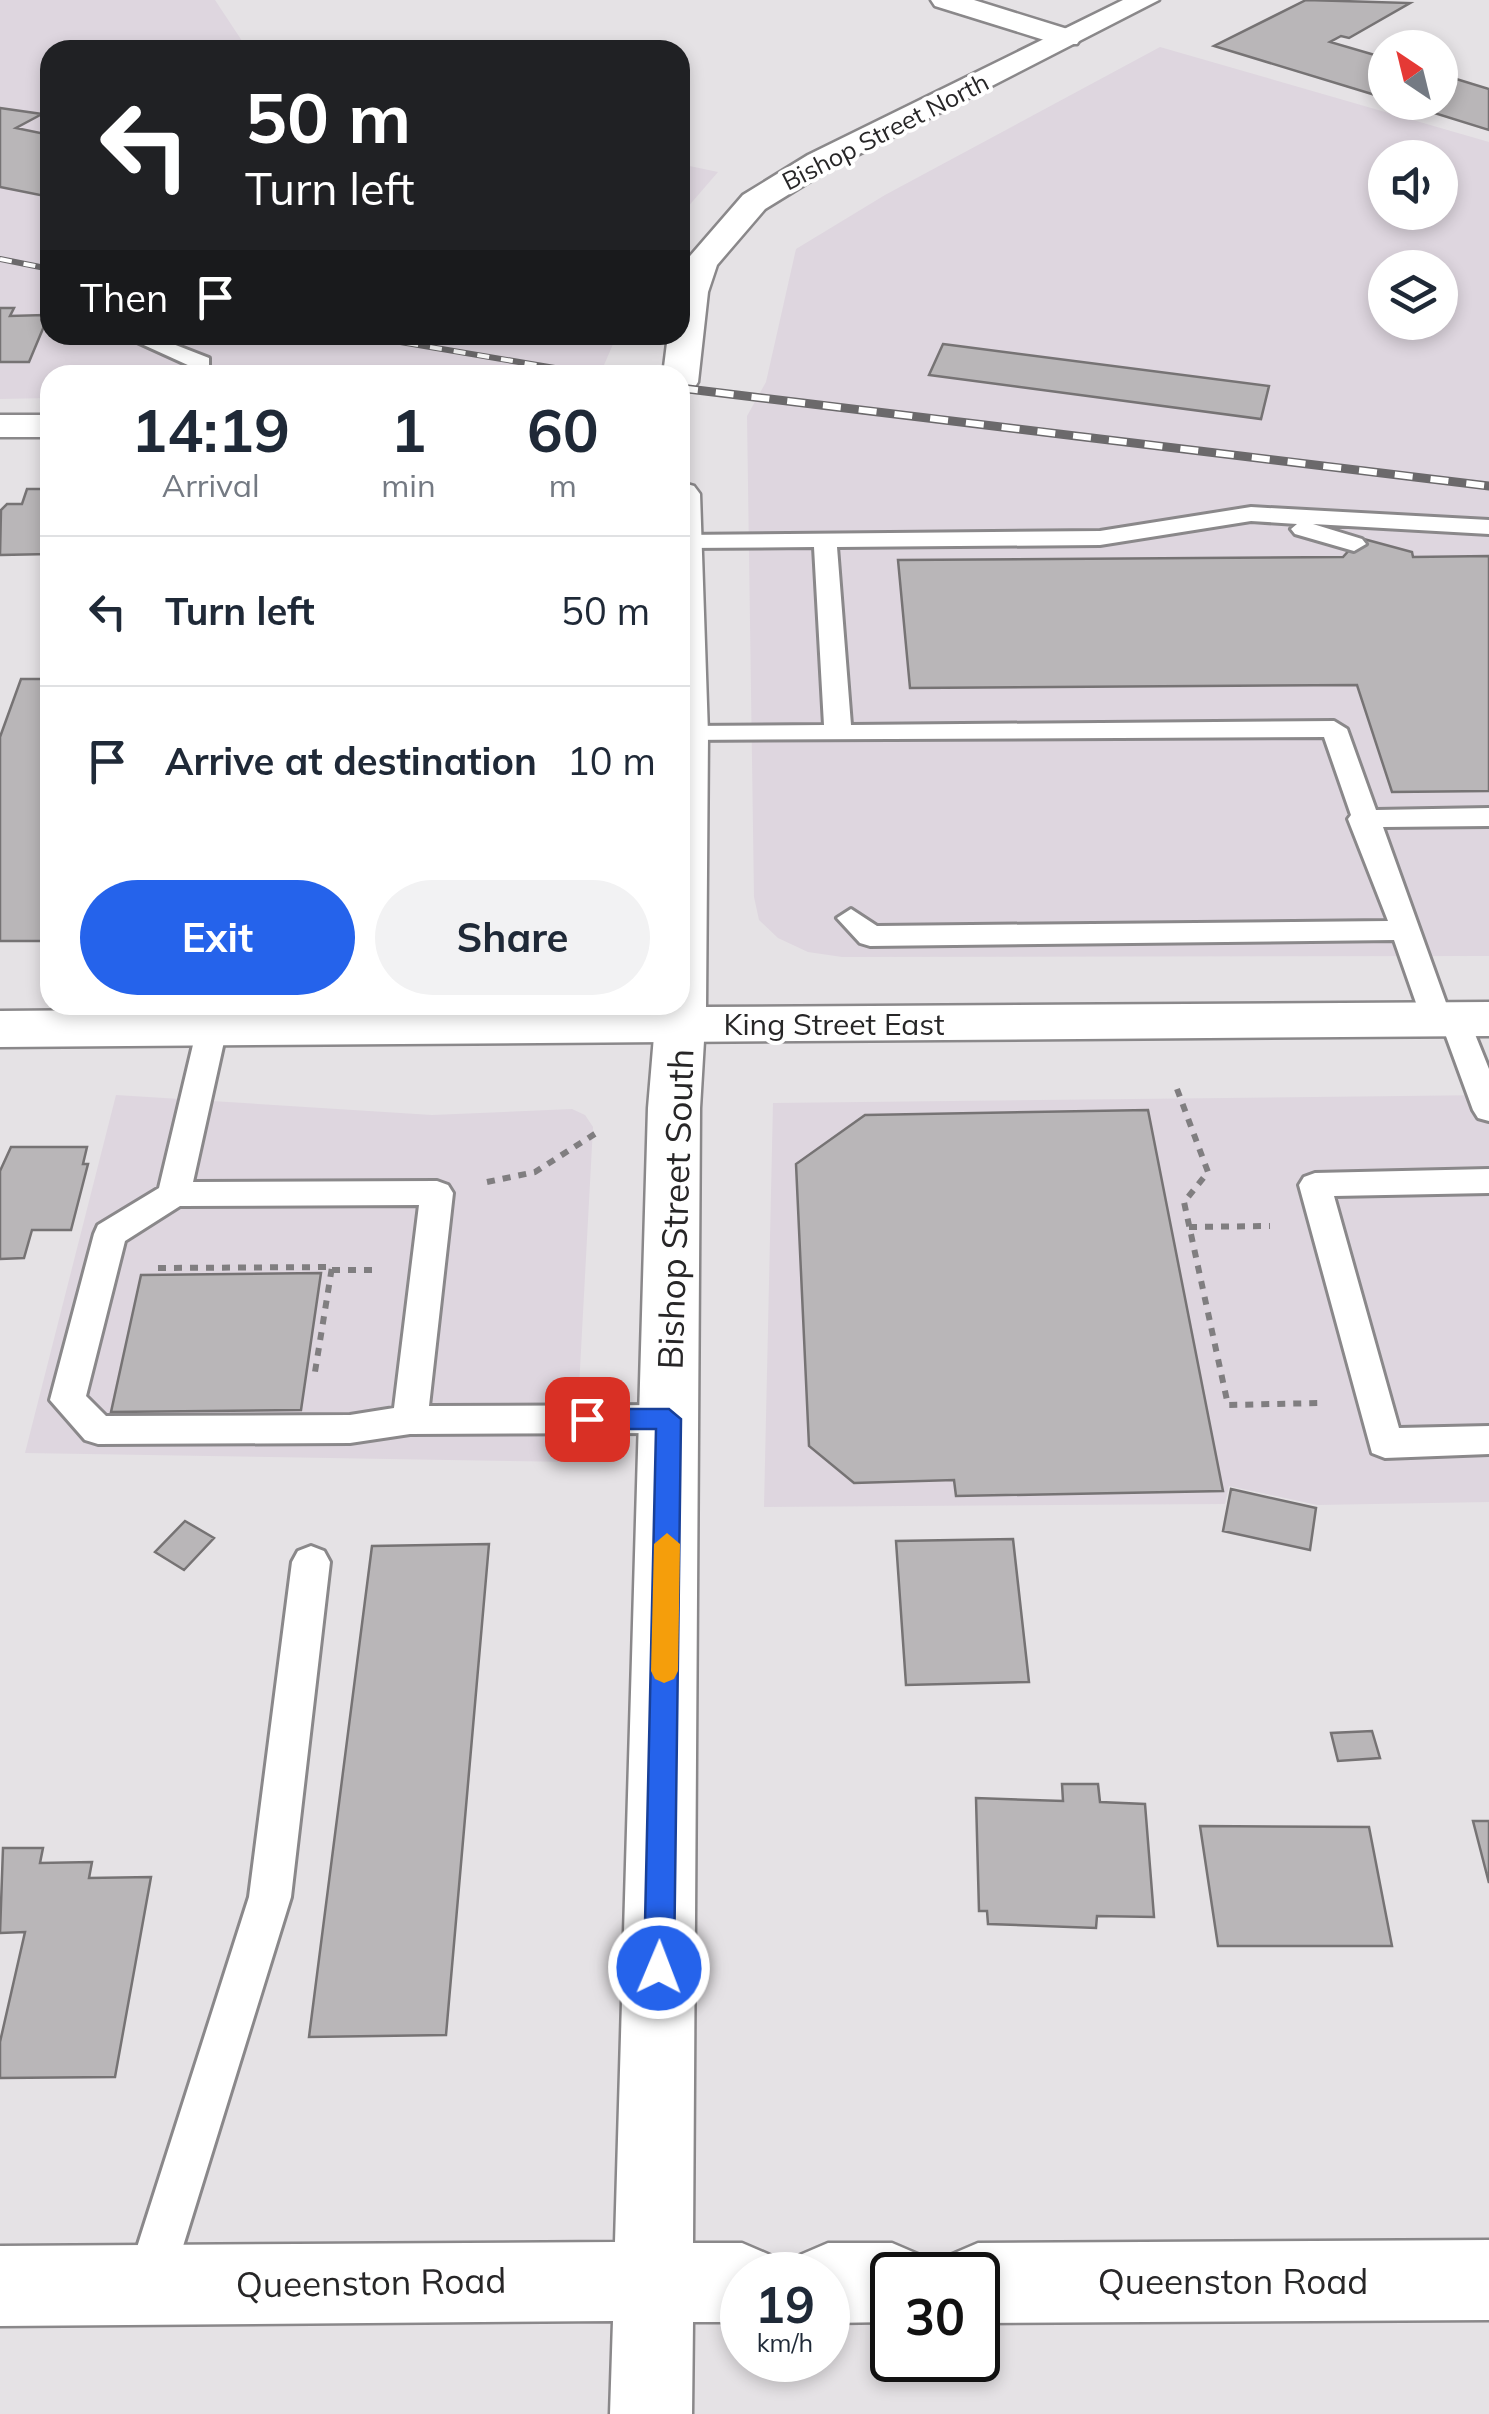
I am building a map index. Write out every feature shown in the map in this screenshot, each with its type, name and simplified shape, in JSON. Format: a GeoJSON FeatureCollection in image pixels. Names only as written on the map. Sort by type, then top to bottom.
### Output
{"type":"FeatureCollection","features":[{"type":"Feature","properties":{"kind":"main road"},"geometry":{"type":"LineString","coordinates":[[945,0],[1067,38]]}},
{"type":"Feature","properties":{"kind":"main road","name":"Bishop Street North"},"geometry":{"type":"LineString","coordinates":[[690,300],[701,263],[754,202],[819,162],[1145,0]]}},
{"type":"Feature","properties":{"kind":"main road"},"geometry":{"type":"LineString","coordinates":[[0,426],[40,426]]}},
{"type":"Feature","properties":{"kind":"main road"},"geometry":{"type":"LineString","coordinates":[[680,1015],[680,1024]]}},
{"type":"Feature","properties":{"kind":"main road","name":"King Street East"},"geometry":{"type":"LineString","coordinates":[[0,1029],[192,1020],[680,1024],[1460,1019]]}},
{"type":"Feature","properties":{"kind":"main road","name":"Bishop Street South"},"geometry":{"type":"LineString","coordinates":[[651,2414],[674,1108],[680,1024]]}},
{"type":"Feature","properties":{"kind":"main road","name":"Queenston Road"},"geometry":{"type":"LineString","coordinates":[[1000,2282],[1489,2280]]}},
{"type":"Feature","properties":{"kind":"main road","name":"Queenston Road"},"geometry":{"type":"LineString","coordinates":[[0,2286],[720,2283]]}},
{"type":"Feature","properties":{"kind":"lane"},"geometry":{"type":"LineString","coordinates":[[156,345],[200,365]]}},
{"type":"Feature","properties":{"kind":"lane"},"geometry":{"type":"LineString","coordinates":[[690,542],[1100,538],[1251,514],[1489,527]]}},
{"type":"Feature","properties":{"kind":"lane"},"geometry":{"type":"LineString","coordinates":[[1251,514],[1354,544]]}},
{"type":"Feature","properties":{"kind":"lane"},"geometry":{"type":"LineString","coordinates":[[824,540],[838,733]]}},
{"type":"Feature","properties":{"kind":"lane"},"geometry":{"type":"LineString","coordinates":[[690,734],[1334,728],[1362,818],[1408,930],[1460,1019],[1489,1110]]}},
{"type":"Feature","properties":{"kind":"lane"},"geometry":{"type":"LineString","coordinates":[[1362,818],[1489,817]]}},
{"type":"Feature","properties":{"kind":"lane"},"geometry":{"type":"LineString","coordinates":[[851,918],[870,936],[1408,930]]}},
{"type":"Feature","properties":{"kind":"lane"},"geometry":{"type":"LineString","coordinates":[[174,1194],[192,1020]]}},
{"type":"Feature","properties":{"kind":"lane"},"geometry":{"type":"LineString","coordinates":[[1489,1181],[1316,1185],[1385,1442],[1489,1440]]}},
{"type":"Feature","properties":{"kind":"lane"},"geometry":{"type":"LineString","coordinates":[[410,1420],[437,1193],[174,1194],[110,1234],[68,1400],[98,1430],[350,1429],[410,1420],[669,1419]]}},
{"type":"Feature","properties":{"kind":"lane"},"geometry":{"type":"LineString","coordinates":[[148,2285],[270,1897],[311,1562]]}},
{"type":"Feature","properties":{"kind":"path"},"geometry":{"type":"LineString","coordinates":[[1177,1089],[1184,1118],[1198,1136],[1208,1172],[1184,1202],[1228,1405],[1298,1403]]}},
{"type":"Feature","properties":{"kind":"path"},"geometry":{"type":"LineString","coordinates":[[535,1172],[601,1130]]}},
{"type":"Feature","properties":{"kind":"path"},"geometry":{"type":"LineString","coordinates":[[1190,1227],[1263,1226]]}},
{"type":"Feature","properties":{"kind":"path"},"geometry":{"type":"LineString","coordinates":[[145,1268],[332,1266],[312,1392]]}},
{"type":"Feature","properties":{"kind":"path"},"geometry":{"type":"LineString","coordinates":[[332,1270],[377,1270]]}},
{"type":"Feature","properties":{"kind":"shaded area"},"geometry":{"type":"Polygon","coordinates":[[[0,0],[215,0],[241,40],[40,40],[40,345],[613,345],[604,365],[40,365],[40,398],[0,399],[0,0]]]}},
{"type":"Feature","properties":{"kind":"shaded area"},"geometry":{"type":"Polygon","coordinates":[[[1160,47],[1368,107],[1368,120],[1413,120],[1489,142],[1489,956],[842,957],[808,952],[778,938],[759,920],[754,897],[747,416],[766,382],[796,249],[885,195],[1160,47]]]}},
{"type":"Feature","properties":{"kind":"shaded area"},"geometry":{"type":"Polygon","coordinates":[[[690,166],[718,172],[690,204],[690,166]]]}},
{"type":"Feature","properties":{"kind":"shaded area"},"geometry":{"type":"Polygon","coordinates":[[[116,1095],[432,1115],[572,1109],[585,1115],[593,1127],[575,1462],[25,1453],[116,1095]]]}},
{"type":"Feature","properties":{"kind":"shaded area"},"geometry":{"type":"Polygon","coordinates":[[[1489,1095],[1489,1502],[1317,1505],[1229,1486],[1225,1504],[764,1507],[773,1103],[1489,1095]]]}},
{"type":"Feature","properties":{"kind":"building"},"geometry":{"type":"Polygon","coordinates":[[[1306,0],[1410,3],[1349,38],[1341,36],[1330,42],[1368,53],[1368,93],[1214,46],[1306,0]]]}},
{"type":"Feature","properties":{"kind":"building"},"geometry":{"type":"Polygon","coordinates":[[[1458,80],[1489,89],[1489,130],[1457,120],[1458,80]]]}},
{"type":"Feature","properties":{"kind":"building"},"geometry":{"type":"Polygon","coordinates":[[[0,108],[40,114],[16,128],[40,133],[40,195],[0,187],[0,108]]]}},
{"type":"Feature","properties":{"kind":"building"},"geometry":{"type":"Polygon","coordinates":[[[0,308],[14,308],[10,316],[40,315],[40,336],[29,362],[0,362],[0,308]]]}},
{"type":"Feature","properties":{"kind":"building"},"geometry":{"type":"Polygon","coordinates":[[[943,344],[1269,386],[1261,419],[929,375],[943,344]]]}},
{"type":"Feature","properties":{"kind":"building"},"geometry":{"type":"Polygon","coordinates":[[[27,489],[40,489],[40,554],[0,555],[1,510],[7,504],[22,504],[27,489]]]}},
{"type":"Feature","properties":{"kind":"building"},"geometry":{"type":"Polygon","coordinates":[[[1360,538],[1412,552],[1413,557],[1489,556],[1489,791],[1392,792],[1357,685],[910,688],[898,560],[1343,557],[1360,538]]]}},
{"type":"Feature","properties":{"kind":"building"},"geometry":{"type":"Polygon","coordinates":[[[21,679],[40,679],[40,941],[0,941],[0,737],[21,679]]]}},
{"type":"Feature","properties":{"kind":"building"},"geometry":{"type":"Polygon","coordinates":[[[1148,1110],[1223,1491],[956,1496],[954,1480],[854,1483],[809,1446],[796,1164],[865,1115],[1148,1110]]]}},
{"type":"Feature","properties":{"kind":"building"},"geometry":{"type":"Polygon","coordinates":[[[11,1147],[87,1147],[83,1164],[88,1164],[71,1230],[32,1230],[24,1258],[0,1259],[0,1171],[11,1147]]]}},
{"type":"Feature","properties":{"kind":"building"},"geometry":{"type":"Polygon","coordinates":[[[321,1273],[301,1410],[111,1412],[141,1275],[321,1273]]]}},
{"type":"Feature","properties":{"kind":"building"},"geometry":{"type":"Polygon","coordinates":[[[1231,1489],[1316,1508],[1310,1550],[1223,1531],[1231,1489]]]}},
{"type":"Feature","properties":{"kind":"building"},"geometry":{"type":"Polygon","coordinates":[[[185,1521],[214,1538],[184,1570],[155,1552],[185,1521]]]}},
{"type":"Feature","properties":{"kind":"building"},"geometry":{"type":"Polygon","coordinates":[[[1013,1539],[1029,1682],[906,1685],[896,1541],[1013,1539]]]}},
{"type":"Feature","properties":{"kind":"building"},"geometry":{"type":"Polygon","coordinates":[[[489,1544],[446,2035],[309,2037],[372,1546],[489,1544]]]}},
{"type":"Feature","properties":{"kind":"building"},"geometry":{"type":"Polygon","coordinates":[[[1372,1731],[1380,1758],[1338,1761],[1331,1733],[1372,1731]]]}},
{"type":"Feature","properties":{"kind":"building"},"geometry":{"type":"Polygon","coordinates":[[[1062,1784],[1098,1784],[1100,1802],[1145,1804],[1154,1917],[1097,1916],[1096,1928],[988,1924],[987,1911],[979,1911],[976,1798],[1063,1801],[1062,1784]]]}},
{"type":"Feature","properties":{"kind":"building"},"geometry":{"type":"Polygon","coordinates":[[[1473,1821],[1489,1821],[1489,1883],[1473,1821]]]}},
{"type":"Feature","properties":{"kind":"building"},"geometry":{"type":"Polygon","coordinates":[[[1200,1826],[1369,1827],[1392,1946],[1218,1946],[1200,1826]]]}},
{"type":"Feature","properties":{"kind":"building"},"geometry":{"type":"Polygon","coordinates":[[[3,1848],[43,1848],[40,1863],[92,1862],[89,1878],[151,1877],[115,2077],[0,2078],[0,2042],[25,1932],[0,1933],[3,1848]]]}},
{"type":"Feature","properties":{"kind":"railway"},"geometry":{"type":"LineString","coordinates":[[0,259],[40,267]]}},
{"type":"Feature","properties":{"kind":"railway"},"geometry":{"type":"LineString","coordinates":[[418,345],[537,365]]}},
{"type":"Feature","properties":{"kind":"railway"},"geometry":{"type":"LineString","coordinates":[[690,389],[1489,486]]}},
{"type":"Feature","properties":{"kind":"slow traffic"},"geometry":{"type":"LineString","coordinates":[[664,1671],[667,1544]]}},
{"type":"Feature","properties":{"kind":"route"},"geometry":{"type":"LineString","coordinates":[[587,1419],[669,1419],[659,1968]]}}]}
